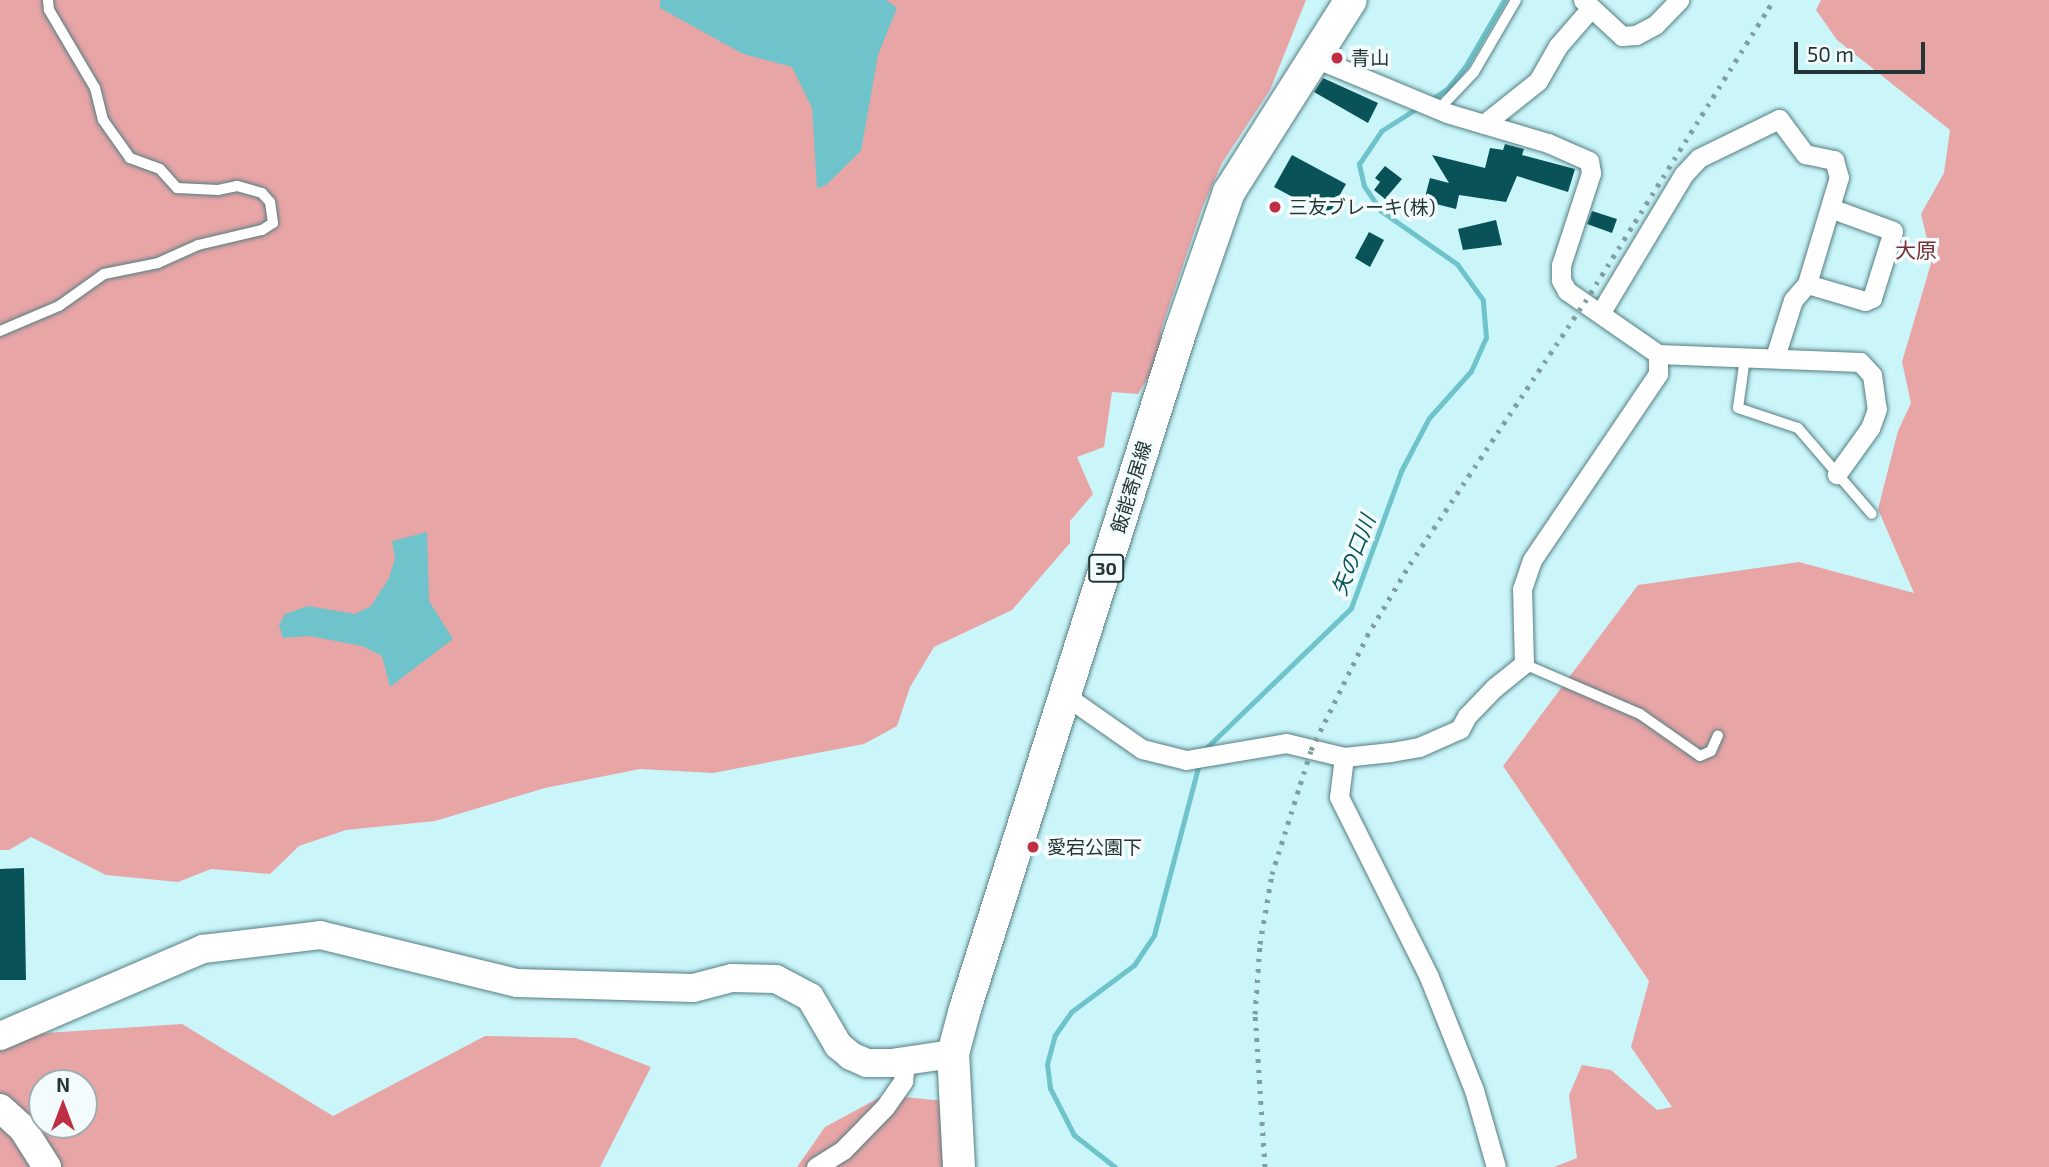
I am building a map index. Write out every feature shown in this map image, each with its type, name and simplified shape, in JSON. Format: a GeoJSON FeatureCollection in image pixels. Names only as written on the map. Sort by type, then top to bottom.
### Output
{"type":"FeatureCollection","features":[{"type":"Feature","properties":{"kind":"main road","name":"飯能寄居線"},"geometry":{"type":"LineString","coordinates":[[960,1167],[953,1054],[1166,373],[1229,192],[1351,0]]}},
{"type":"Feature","properties":{"kind":"street"},"geometry":{"type":"LineString","coordinates":[[1484,124],[1538,81],[1587,4],[1622,36],[1629,36],[1655,25],[1679,0]]}},
{"type":"Feature","properties":{"kind":"street"},"geometry":{"type":"LineString","coordinates":[[1315,58],[1437,109],[1589,161],[1591,173],[1561,265],[1561,280],[1567,291],[1658,354],[1860,362],[1872,375],[1877,409],[1870,428],[1837,474]]}},
{"type":"Feature","properties":{"kind":"street"},"geometry":{"type":"LineString","coordinates":[[1601,312],[1684,174],[1699,158],[1779,119],[1805,154],[1834,160],[1839,177],[1807,284],[1793,300],[1774,357]]}},
{"type":"Feature","properties":{"kind":"street"},"geometry":{"type":"LineString","coordinates":[[1807,284],[1865,301],[1872,298],[1893,231],[1830,208]]}},
{"type":"Feature","properties":{"kind":"street"},"geometry":{"type":"LineString","coordinates":[[1066,696],[1142,749],[1186,760],[1209,759],[1286,743],[1344,757],[1419,747],[1460,729],[1466,716],[1524,664],[1522,589],[1532,560],[1658,374],[1658,354]]}},
{"type":"Feature","properties":{"kind":"street"},"geometry":{"type":"LineString","coordinates":[[1344,757],[1339,797],[1429,978],[1474,1090],[1496,1167]]}},
{"type":"Feature","properties":{"kind":"street"},"geometry":{"type":"LineString","coordinates":[[0,1035],[202,949],[320,935],[540,985],[693,988],[732,978],[776,979],[810,997],[838,1045],[851,1056],[867,1063],[953,1054]]}},
{"type":"Feature","properties":{"kind":"street"},"geometry":{"type":"LineString","coordinates":[[816,1167],[843,1150],[885,1107],[903,1081],[905,1061]]}},
{"type":"Feature","properties":{"kind":"street"},"geometry":{"type":"LineString","coordinates":[[0,1108],[23,1129],[47,1167]]}},
{"type":"Feature","properties":{"kind":"lane"},"geometry":{"type":"LineString","coordinates":[[0,331],[59,306],[104,274],[158,263],[208,241],[262,230],[274,223],[270,202],[262,192],[237,186],[218,190],[177,188],[160,169],[130,158],[103,120],[95,88],[48,10],[48,0]]}},
{"type":"Feature","properties":{"kind":"lane"},"geometry":{"type":"LineString","coordinates":[[1437,109],[1474,72],[1516,0]]}},
{"type":"Feature","properties":{"kind":"lane"},"geometry":{"type":"LineString","coordinates":[[1745,358],[1738,408],[1798,428],[1872,514]]}},
{"type":"Feature","properties":{"kind":"lane"},"geometry":{"type":"LineString","coordinates":[[1524,664],[1640,714],[1700,756],[1711,751],[1718,735]]}},
{"type":"Feature","properties":{"kind":"shaded area"},"geometry":{"type":"Polygon","coordinates":[[[0,0],[1306,0],[1270,90],[1222,163],[1203,206],[1162,327],[1157,363],[1138,394],[1112,392],[1104,447],[1077,457],[1093,494],[1070,521],[1070,543],[1012,610],[934,647],[910,687],[897,726],[864,744],[713,773],[640,769],[545,788],[435,821],[346,830],[299,846],[270,874],[211,869],[178,882],[106,875],[31,837],[9,850],[0,850],[0,0]]]}},
{"type":"Feature","properties":{"kind":"shaded area"},"geometry":{"type":"Polygon","coordinates":[[[1821,0],[2049,0],[2049,1167],[1554,1167],[1577,1158],[1569,1095],[1582,1065],[1611,1070],[1657,1110],[1672,1107],[1631,1047],[1649,981],[1503,766],[1638,585],[1799,562],[1914,593],[1878,509],[1898,431],[1911,403],[1902,362],[1932,260],[1921,214],[1944,173],[1950,130],[1837,40],[1816,10],[1821,0]]]}},
{"type":"Feature","properties":{"kind":"shaded area"},"geometry":{"type":"Polygon","coordinates":[[[182,1024],[333,1116],[485,1036],[576,1038],[651,1067],[600,1167],[0,1167],[0,1036],[182,1024]]]}},
{"type":"Feature","properties":{"kind":"shaded area"},"geometry":{"type":"Polygon","coordinates":[[[884,1095],[945,1101],[946,1167],[797,1167],[825,1127],[884,1095]]]}},
{"type":"Feature","properties":{"kind":"water"},"geometry":{"type":"Polygon","coordinates":[[[660,0],[886,0],[897,8],[878,55],[861,151],[825,186],[817,188],[812,108],[792,67],[743,54],[660,8],[660,0]]]}},
{"type":"Feature","properties":{"kind":"water"},"geometry":{"type":"Polygon","coordinates":[[[427,532],[429,601],[453,639],[390,687],[382,656],[362,646],[309,636],[283,638],[279,625],[285,614],[308,606],[355,614],[371,606],[389,578],[395,558],[392,541],[427,532]]]}},
{"type":"Feature","properties":{"kind":"building"},"geometry":{"type":"Polygon","coordinates":[[[1323,78],[1378,103],[1368,123],[1314,92],[1323,78]]]}},
{"type":"Feature","properties":{"kind":"building"},"geometry":{"type":"Polygon","coordinates":[[[1505,144],[1524,149],[1522,155],[1575,169],[1568,192],[1517,176],[1506,202],[1459,195],[1456,209],[1424,201],[1430,178],[1449,183],[1432,155],[1485,168],[1490,148],[1503,150],[1505,144]]]}},
{"type":"Feature","properties":{"kind":"building"},"geometry":{"type":"Polygon","coordinates":[[[1292,155],[1346,184],[1328,216],[1274,187],[1292,155]]]}},
{"type":"Feature","properties":{"kind":"building"},"geometry":{"type":"Polygon","coordinates":[[[1385,166],[1402,179],[1385,199],[1374,190],[1380,182],[1375,178],[1385,166]]]}},
{"type":"Feature","properties":{"kind":"building"},"geometry":{"type":"Polygon","coordinates":[[[1592,211],[1617,219],[1612,233],[1587,224],[1592,211]]]}},
{"type":"Feature","properties":{"kind":"building"},"geometry":{"type":"Polygon","coordinates":[[[1496,220],[1502,245],[1463,250],[1458,229],[1496,220]]]}},
{"type":"Feature","properties":{"kind":"building"},"geometry":{"type":"Polygon","coordinates":[[[1369,232],[1384,240],[1370,267],[1355,258],[1369,232]]]}},
{"type":"Feature","properties":{"kind":"building"},"geometry":{"type":"Polygon","coordinates":[[[24,868],[26,980],[0,980],[0,869],[24,868]]]}},
{"type":"Feature","properties":{"kind":"waterway","name":"矢の口川"},"geometry":{"type":"LineString","coordinates":[[1430,100],[1447,89],[1465,67],[1504,0]]}},
{"type":"Feature","properties":{"kind":"waterway","name":"矢の口川"},"geometry":{"type":"LineString","coordinates":[[1203,751],[1351,608],[1401,471],[1429,418],[1471,371],[1486,337],[1483,300],[1457,264],[1381,211],[1364,186],[1359,164],[1381,131],[1419,107]]}},
{"type":"Feature","properties":{"kind":"waterway","name":"矢の口川"},"geometry":{"type":"LineString","coordinates":[[1115,1167],[1074,1135],[1050,1088],[1047,1064],[1055,1035],[1071,1012],[1134,965],[1154,935],[1199,764]]}},
{"type":"Feature","properties":{"kind":"railway"},"geometry":{"type":"LineString","coordinates":[[1265,1167],[1255,1014],[1260,944],[1272,874],[1311,750],[1367,636],[1410,564],[1585,302],[1774,0]]}},
{"type":"Feature","properties":{"kind":"place","name":"青山"},"geometry":{"type":"Point","coordinates":[1337,58]}},
{"type":"Feature","properties":{"kind":"place","name":"三友ブレーキ(株)"},"geometry":{"type":"Point","coordinates":[1275,207]}},
{"type":"Feature","properties":{"kind":"place","name":"愛宕公園下"},"geometry":{"type":"Point","coordinates":[1033,847]}},
{"type":"Feature","properties":{"kind":"district","name":"大原"},"geometry":{"type":"Point","coordinates":[1916,250]}}]}
